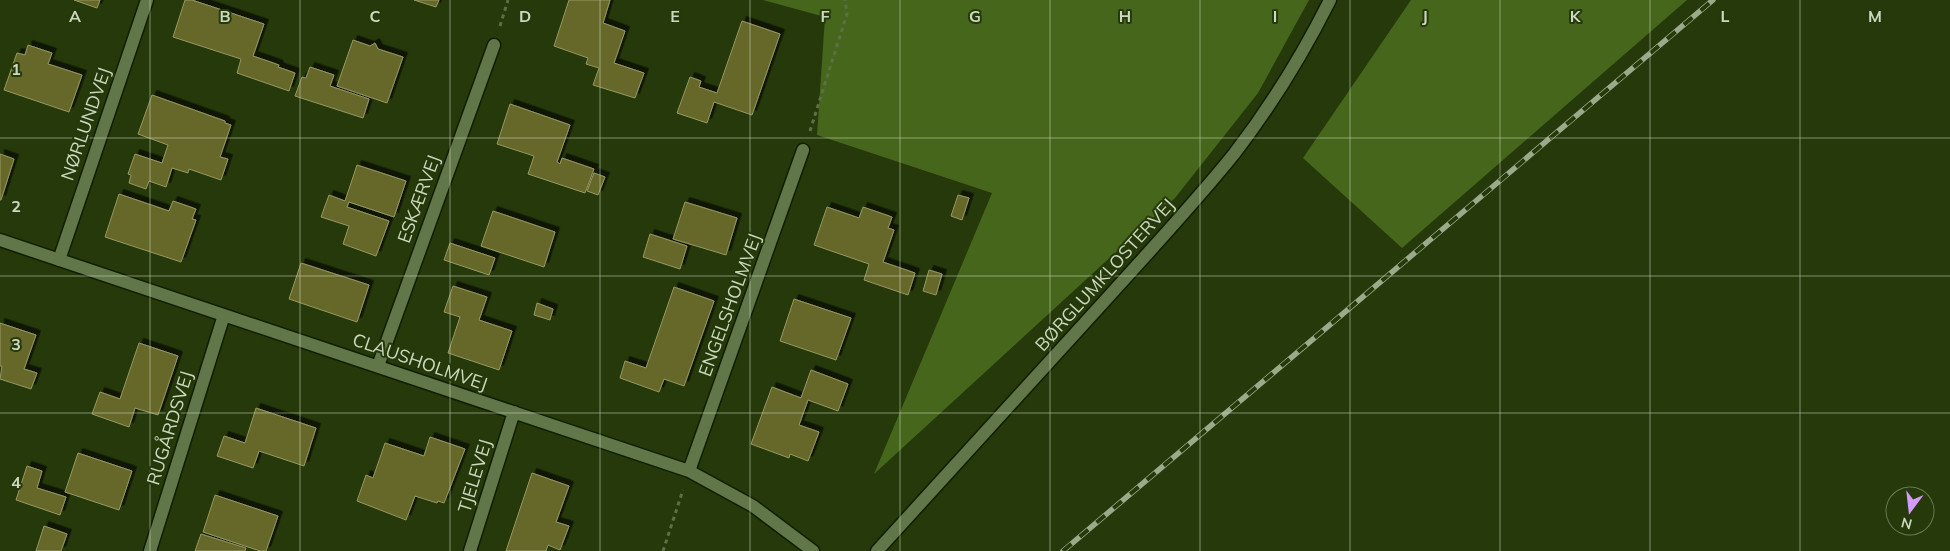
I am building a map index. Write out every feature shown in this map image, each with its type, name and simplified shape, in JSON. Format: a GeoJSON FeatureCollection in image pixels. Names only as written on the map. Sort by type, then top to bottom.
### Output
{"type":"FeatureCollection","features":[{"type":"Feature","properties":{"kind":"street","name":"NØRLUNDVEJ"},"geometry":{"type":"LineString","coordinates":[[59,260],[147,0]]}},
{"type":"Feature","properties":{"kind":"street","name":"BØRGLUMKLOSTERVEJ"},"geometry":{"type":"LineString","coordinates":[[877,551],[1133,270],[1234,154],[1274,98],[1303,51],[1330,0]]}},
{"type":"Feature","properties":{"kind":"street","name":"ESKÆRVEJ"},"geometry":{"type":"LineString","coordinates":[[378,366],[494,45]]}},
{"type":"Feature","properties":{"kind":"street","name":"ENGELSHOLMVEJ"},"geometry":{"type":"LineString","coordinates":[[689,471],[803,150]]}},
{"type":"Feature","properties":{"kind":"street","name":"CLAUSHOLMVEJ"},"geometry":{"type":"LineString","coordinates":[[0,240],[689,471],[753,506],[813,551]]}},
{"type":"Feature","properties":{"kind":"street","name":"RUGÅRDSVEJ"},"geometry":{"type":"LineString","coordinates":[[150,551],[224,315]]}},
{"type":"Feature","properties":{"kind":"street","name":"TJELEVEJ"},"geometry":{"type":"LineString","coordinates":[[470,551],[514,412]]}},
{"type":"Feature","properties":{"kind":"path"},"geometry":{"type":"LineString","coordinates":[[494,45],[508,0]]}},
{"type":"Feature","properties":{"kind":"path"},"geometry":{"type":"LineString","coordinates":[[803,150],[848,14],[846,0]]}},
{"type":"Feature","properties":{"kind":"path"},"geometry":{"type":"LineString","coordinates":[[663,551],[689,471]]}},
{"type":"Feature","properties":{"kind":"green space"},"geometry":{"type":"Polygon","coordinates":[[[763,0],[1309,0],[1258,93],[1175,198],[874,474],[992,193],[817,135],[825,17],[763,0]]]}},
{"type":"Feature","properties":{"kind":"green space"},"geometry":{"type":"Polygon","coordinates":[[[1411,0],[1687,0],[1402,248],[1303,158],[1411,0]]]}},
{"type":"Feature","properties":{"kind":"building"},"geometry":{"type":"Polygon","coordinates":[[[74,0],[100,0],[97,8],[74,0]]]}},
{"type":"Feature","properties":{"kind":"building"},"geometry":{"type":"Polygon","coordinates":[[[185,0],[192,0],[264,24],[253,56],[295,73],[289,91],[237,73],[241,59],[173,37],[185,0]]]}},
{"type":"Feature","properties":{"kind":"building"},"geometry":{"type":"Polygon","coordinates":[[[414,0],[439,0],[436,7],[414,0]]]}},
{"type":"Feature","properties":{"kind":"building"},"geometry":{"type":"Polygon","coordinates":[[[569,0],[610,0],[603,23],[625,31],[614,63],[644,73],[635,98],[593,85],[599,68],[586,64],[588,58],[554,46],[569,0]]]}},
{"type":"Feature","properties":{"kind":"building"},"geometry":{"type":"Polygon","coordinates":[[[742,21],[780,34],[752,115],[714,102],[707,123],[677,113],[690,77],[701,81],[699,87],[717,93],[742,21]]]}},
{"type":"Feature","properties":{"kind":"building"},"geometry":{"type":"Polygon","coordinates":[[[353,40],[370,46],[375,43],[378,49],[403,57],[387,103],[337,86],[353,40]]]}},
{"type":"Feature","properties":{"kind":"building"},"geometry":{"type":"Polygon","coordinates":[[[28,45],[52,53],[48,64],[82,75],[69,112],[4,90],[17,53],[25,55],[28,45]]]}},
{"type":"Feature","properties":{"kind":"building"},"geometry":{"type":"Polygon","coordinates":[[[310,67],[334,75],[330,86],[369,99],[363,118],[295,96],[302,77],[306,78],[310,67]]]}},
{"type":"Feature","properties":{"kind":"building"},"geometry":{"type":"Polygon","coordinates":[[[152,95],[225,121],[225,123],[231,125],[220,157],[228,159],[221,180],[189,169],[188,173],[172,168],[166,187],[149,181],[146,189],[129,183],[131,175],[128,174],[135,154],[162,163],[168,145],[138,134],[152,95]]]}},
{"type":"Feature","properties":{"kind":"building"},"geometry":{"type":"Polygon","coordinates":[[[510,104],[570,125],[557,162],[560,164],[562,158],[594,169],[585,193],[528,174],[534,156],[497,144],[510,104]]]}},
{"type":"Feature","properties":{"kind":"building"},"geometry":{"type":"Polygon","coordinates":[[[0,154],[14,159],[1,200],[0,200],[0,154]]]}},
{"type":"Feature","properties":{"kind":"building"},"geometry":{"type":"Polygon","coordinates":[[[357,165],[406,181],[394,217],[349,202],[347,207],[389,221],[376,256],[343,244],[349,226],[321,217],[329,195],[345,201],[357,165]]]}},
{"type":"Feature","properties":{"kind":"building"},"geometry":{"type":"Polygon","coordinates":[[[594,173],[605,177],[598,195],[587,191],[594,173]]]}},
{"type":"Feature","properties":{"kind":"building"},"geometry":{"type":"Polygon","coordinates":[[[119,194],[169,211],[173,201],[196,209],[192,219],[196,220],[181,262],[105,237],[119,194]]]}},
{"type":"Feature","properties":{"kind":"building"},"geometry":{"type":"Polygon","coordinates":[[[958,195],[969,198],[962,220],[951,216],[958,195]]]}},
{"type":"Feature","properties":{"kind":"building"},"geometry":{"type":"Polygon","coordinates":[[[685,202],[737,218],[726,255],[673,239],[685,202]]]}},
{"type":"Feature","properties":{"kind":"building"},"geometry":{"type":"Polygon","coordinates":[[[827,207],[859,218],[863,207],[892,217],[888,228],[894,230],[883,262],[915,273],[908,295],[864,280],[869,264],[814,245],[827,207]]]}},
{"type":"Feature","properties":{"kind":"building"},"geometry":{"type":"Polygon","coordinates":[[[493,211],[555,232],[544,267],[481,246],[493,211]]]}},
{"type":"Feature","properties":{"kind":"building"},"geometry":{"type":"Polygon","coordinates":[[[650,234],[687,246],[680,269],[643,257],[650,234]]]}},
{"type":"Feature","properties":{"kind":"building"},"geometry":{"type":"Polygon","coordinates":[[[450,243],[495,258],[489,275],[444,260],[450,243]]]}},
{"type":"Feature","properties":{"kind":"building"},"geometry":{"type":"Polygon","coordinates":[[[301,263],[369,285],[357,322],[289,299],[301,263]]]}},
{"type":"Feature","properties":{"kind":"building"},"geometry":{"type":"Polygon","coordinates":[[[929,270],[942,274],[936,295],[923,291],[929,270]]]}},
{"type":"Feature","properties":{"kind":"building"},"geometry":{"type":"Polygon","coordinates":[[[453,286],[487,297],[479,320],[512,331],[499,370],[448,353],[460,317],[444,312],[453,286]]]}},
{"type":"Feature","properties":{"kind":"building"},"geometry":{"type":"Polygon","coordinates":[[[674,287],[714,301],[684,386],[664,379],[659,392],[620,378],[625,361],[646,368],[674,287]]]}},
{"type":"Feature","properties":{"kind":"building"},"geometry":{"type":"Polygon","coordinates":[[[794,299],[851,318],[836,360],[780,341],[794,299]]]}},
{"type":"Feature","properties":{"kind":"building"},"geometry":{"type":"Polygon","coordinates":[[[537,303],[553,309],[550,320],[534,315],[537,303]]]}},
{"type":"Feature","properties":{"kind":"building"},"geometry":{"type":"Polygon","coordinates":[[[0,323],[36,335],[24,369],[37,373],[31,389],[0,379],[2,366],[0,366],[0,323]]]}},
{"type":"Feature","properties":{"kind":"building"},"geometry":{"type":"Polygon","coordinates":[[[139,343],[178,356],[158,415],[135,408],[129,427],[92,414],[100,392],[120,399],[139,343]]]}},
{"type":"Feature","properties":{"kind":"building"},"geometry":{"type":"Polygon","coordinates":[[[811,370],[848,384],[838,411],[808,400],[799,425],[819,432],[808,461],[790,454],[789,458],[751,444],[772,387],[801,398],[811,370]]]}},
{"type":"Feature","properties":{"kind":"building"},"geometry":{"type":"Polygon","coordinates":[[[256,408],[316,428],[304,466],[259,451],[253,468],[217,456],[224,436],[245,443],[256,408]]]}},
{"type":"Feature","properties":{"kind":"building"},"geometry":{"type":"Polygon","coordinates":[[[430,437],[465,449],[444,503],[438,501],[437,503],[415,496],[406,520],[357,501],[366,475],[373,478],[385,443],[424,456],[430,437]]]}},
{"type":"Feature","properties":{"kind":"building"},"geometry":{"type":"Polygon","coordinates":[[[78,453],[132,471],[119,510],[65,492],[78,453]]]}},
{"type":"Feature","properties":{"kind":"building"},"geometry":{"type":"Polygon","coordinates":[[[27,466],[42,471],[37,488],[66,497],[60,515],[16,500],[27,466]]]}},
{"type":"Feature","properties":{"kind":"building"},"geometry":{"type":"Polygon","coordinates":[[[532,473],[569,486],[556,522],[569,526],[560,550],[548,545],[546,551],[506,551],[532,473]]]}},
{"type":"Feature","properties":{"kind":"building"},"geometry":{"type":"Polygon","coordinates":[[[215,495],[278,516],[266,551],[260,551],[203,532],[215,495]]]}},
{"type":"Feature","properties":{"kind":"building"},"geometry":{"type":"Polygon","coordinates":[[[44,526],[67,534],[61,551],[36,551],[44,526]]]}},
{"type":"Feature","properties":{"kind":"building"},"geometry":{"type":"Polygon","coordinates":[[[201,534],[246,548],[245,551],[195,551],[201,534]]]}},
{"type":"Feature","properties":{"kind":"railway"},"geometry":{"type":"LineString","coordinates":[[1063,551],[1713,0]]}}]}
